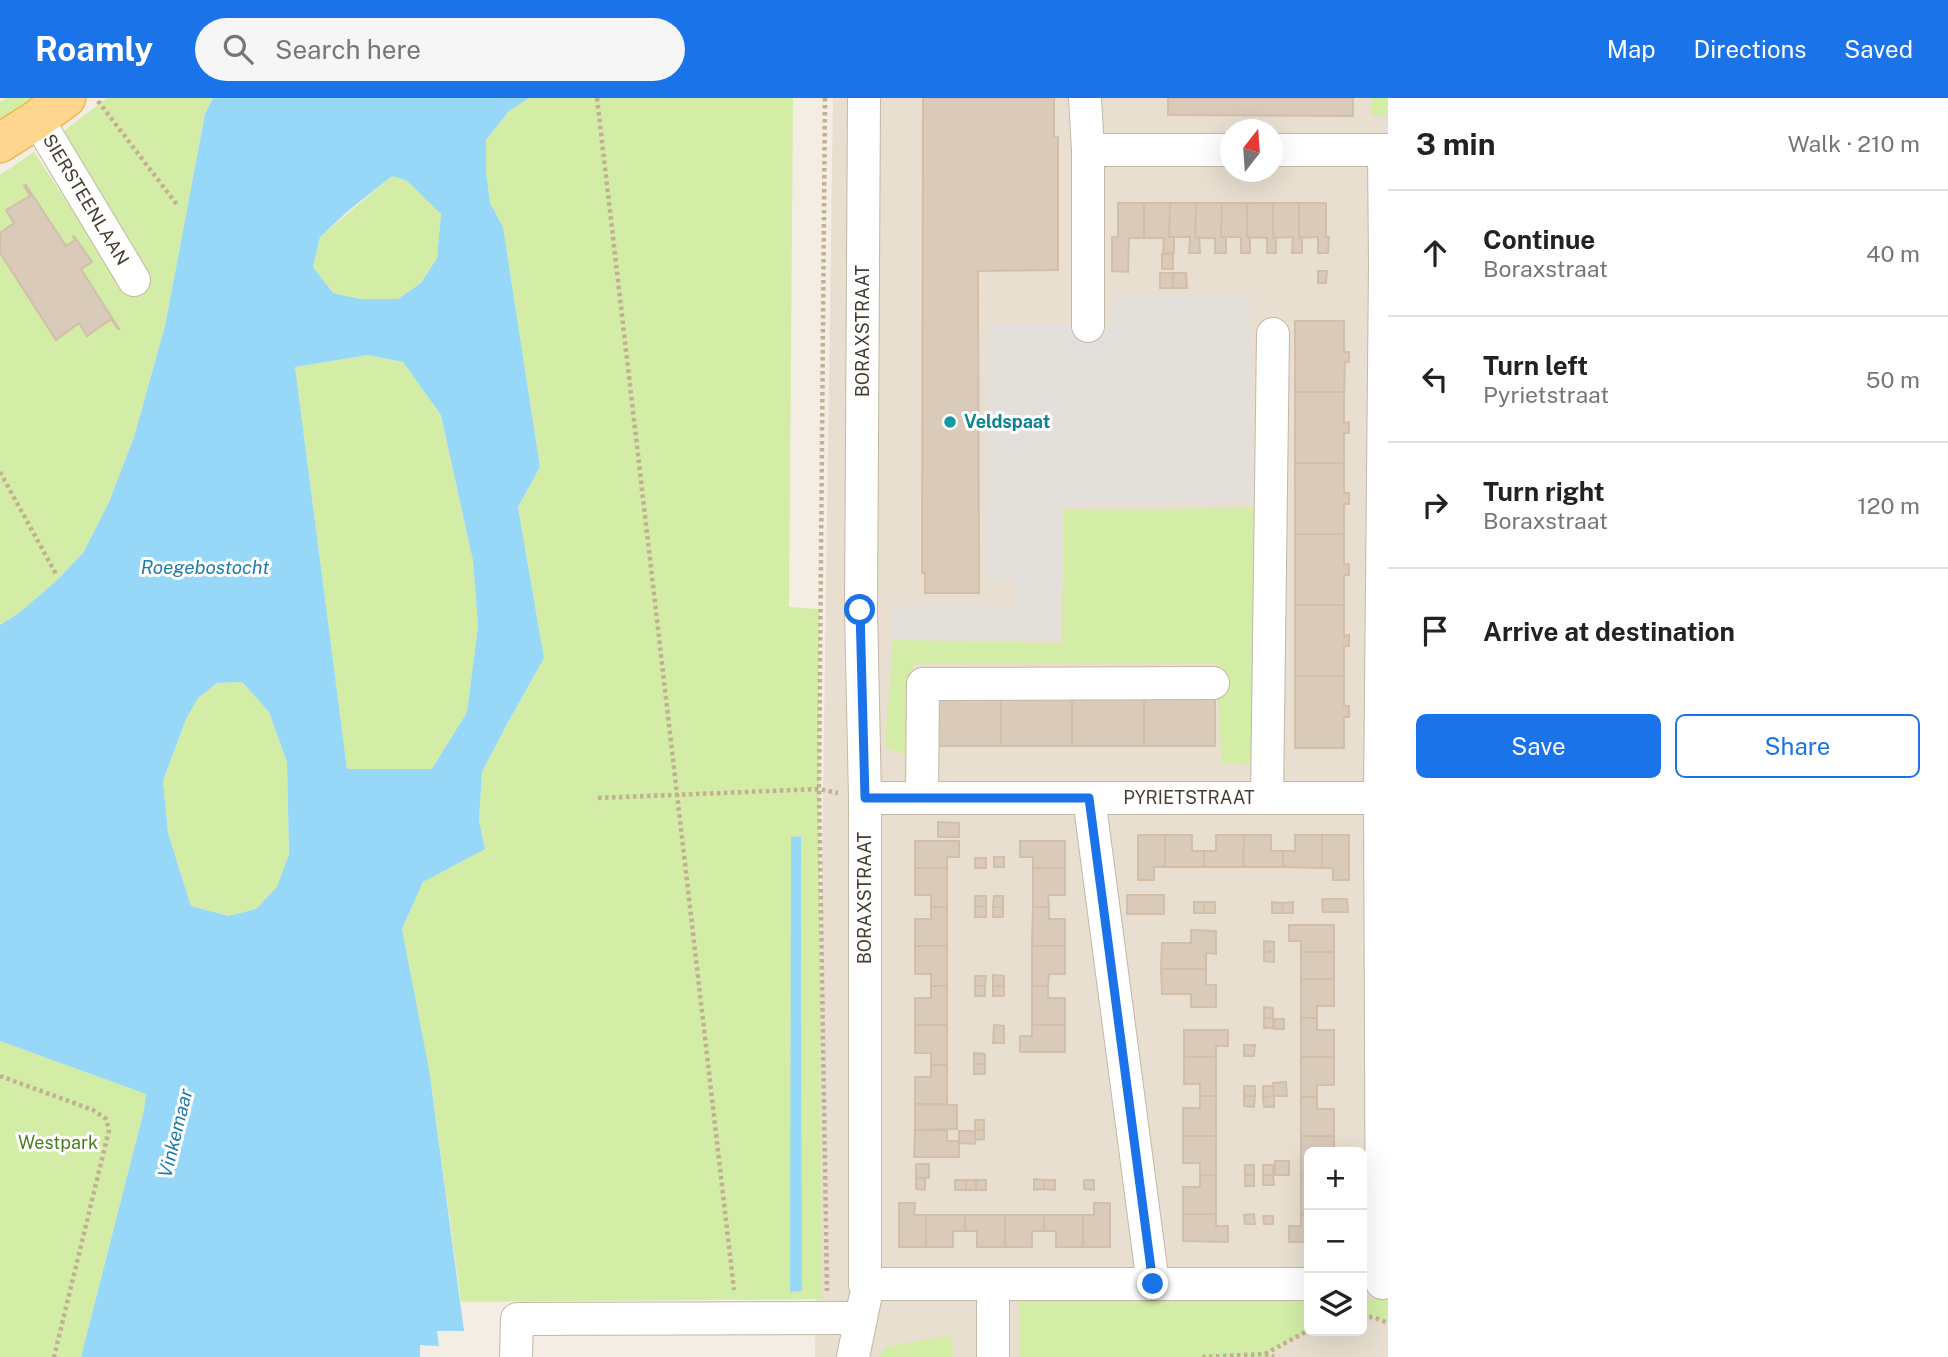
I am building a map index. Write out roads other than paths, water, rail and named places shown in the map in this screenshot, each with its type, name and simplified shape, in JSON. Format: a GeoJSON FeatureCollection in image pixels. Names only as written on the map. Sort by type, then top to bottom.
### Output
{"type":"FeatureCollection","features":[{"type":"Feature","properties":{"kind":"main road","name":"SIERSTEENLAAN"},"geometry":{"type":"LineString","coordinates":[[0,143],[66,98]]}},
{"type":"Feature","properties":{"kind":"street","name":"BORAXSTRAAT"},"geometry":{"type":"LineString","coordinates":[[864,98],[860,610],[865,798],[865,1284],[1304,1283]]}},
{"type":"Feature","properties":{"kind":"street"},"geometry":{"type":"LineString","coordinates":[[1085,98],[1088,150],[1088,326]]}},
{"type":"Feature","properties":{"kind":"street","name":"SIERSTEENLAAN"},"geometry":{"type":"LineString","coordinates":[[36,120],[46,132],[134,280]]}},
{"type":"Feature","properties":{"kind":"street"},"geometry":{"type":"LineString","coordinates":[[1088,150],[1220,150]]}},
{"type":"Feature","properties":{"kind":"street"},"geometry":{"type":"LineString","coordinates":[[1283,150],[1386,150],[1384,799],[1377,1283]]}},
{"type":"Feature","properties":{"kind":"street"},"geometry":{"type":"LineString","coordinates":[[1267,798],[1273,334]]}},
{"type":"Feature","properties":{"kind":"street"},"geometry":{"type":"LineString","coordinates":[[922,798],[923,684],[1213,683]]}},
{"type":"Feature","properties":{"kind":"street","name":"PYRIETSTRAAT"},"geometry":{"type":"LineString","coordinates":[[865,798],[1384,799]]}},
{"type":"Feature","properties":{"kind":"street"},"geometry":{"type":"LineString","coordinates":[[1089,798],[1153,1284]]}},
{"type":"Feature","properties":{"kind":"street"},"geometry":{"type":"LineString","coordinates":[[993,1284],[993,1357]]}},
{"type":"Feature","properties":{"kind":"street"},"geometry":{"type":"LineString","coordinates":[[516,1357],[517,1319],[737,1309],[863,1308],[853,1357]]}},
{"type":"Feature","properties":{"kind":"water","name":"Roegebostocht"},"geometry":{"type":"Polygon","coordinates":[[[213,98],[529,98],[509,111],[486,140],[486,171],[490,203],[503,227],[540,467],[518,507],[544,658],[482,772],[479,820],[485,849],[423,882],[402,929],[429,1069],[464,1331],[437,1331],[439,1346],[420,1345],[420,1357],[81,1357],[146,1094],[0,1041],[0,625],[19,613],[56,581],[83,553],[109,502],[134,437],[165,326],[205,114],[213,98]],[[392,176],[320,237],[313,267],[333,293],[360,299],[398,299],[421,283],[437,258],[441,214],[406,180],[392,176]],[[368,355],[295,367],[347,769],[432,769],[467,712],[478,626],[473,561],[441,415],[403,362],[368,355]],[[242,682],[217,683],[198,698],[186,719],[163,781],[168,833],[191,906],[229,916],[256,909],[277,887],[289,854],[287,762],[269,712],[242,682]]]}},
{"type":"Feature","properties":{"kind":"water"},"geometry":{"type":"Polygon","coordinates":[[[801,836],[802,1291],[790,1292],[791,837],[801,836]]]}},
{"type":"Feature","properties":{"kind":"place","name":"Veldspaat"},"geometry":{"type":"Point","coordinates":[950,422]}},
{"type":"Feature","properties":{"kind":"water label","name":"Vinkemaar"},"geometry":{"type":"Point","coordinates":[175,1133]}},
{"type":"Feature","properties":{"kind":"park label","name":"Westpark"},"geometry":{"type":"Point","coordinates":[58,1143]}}]}
